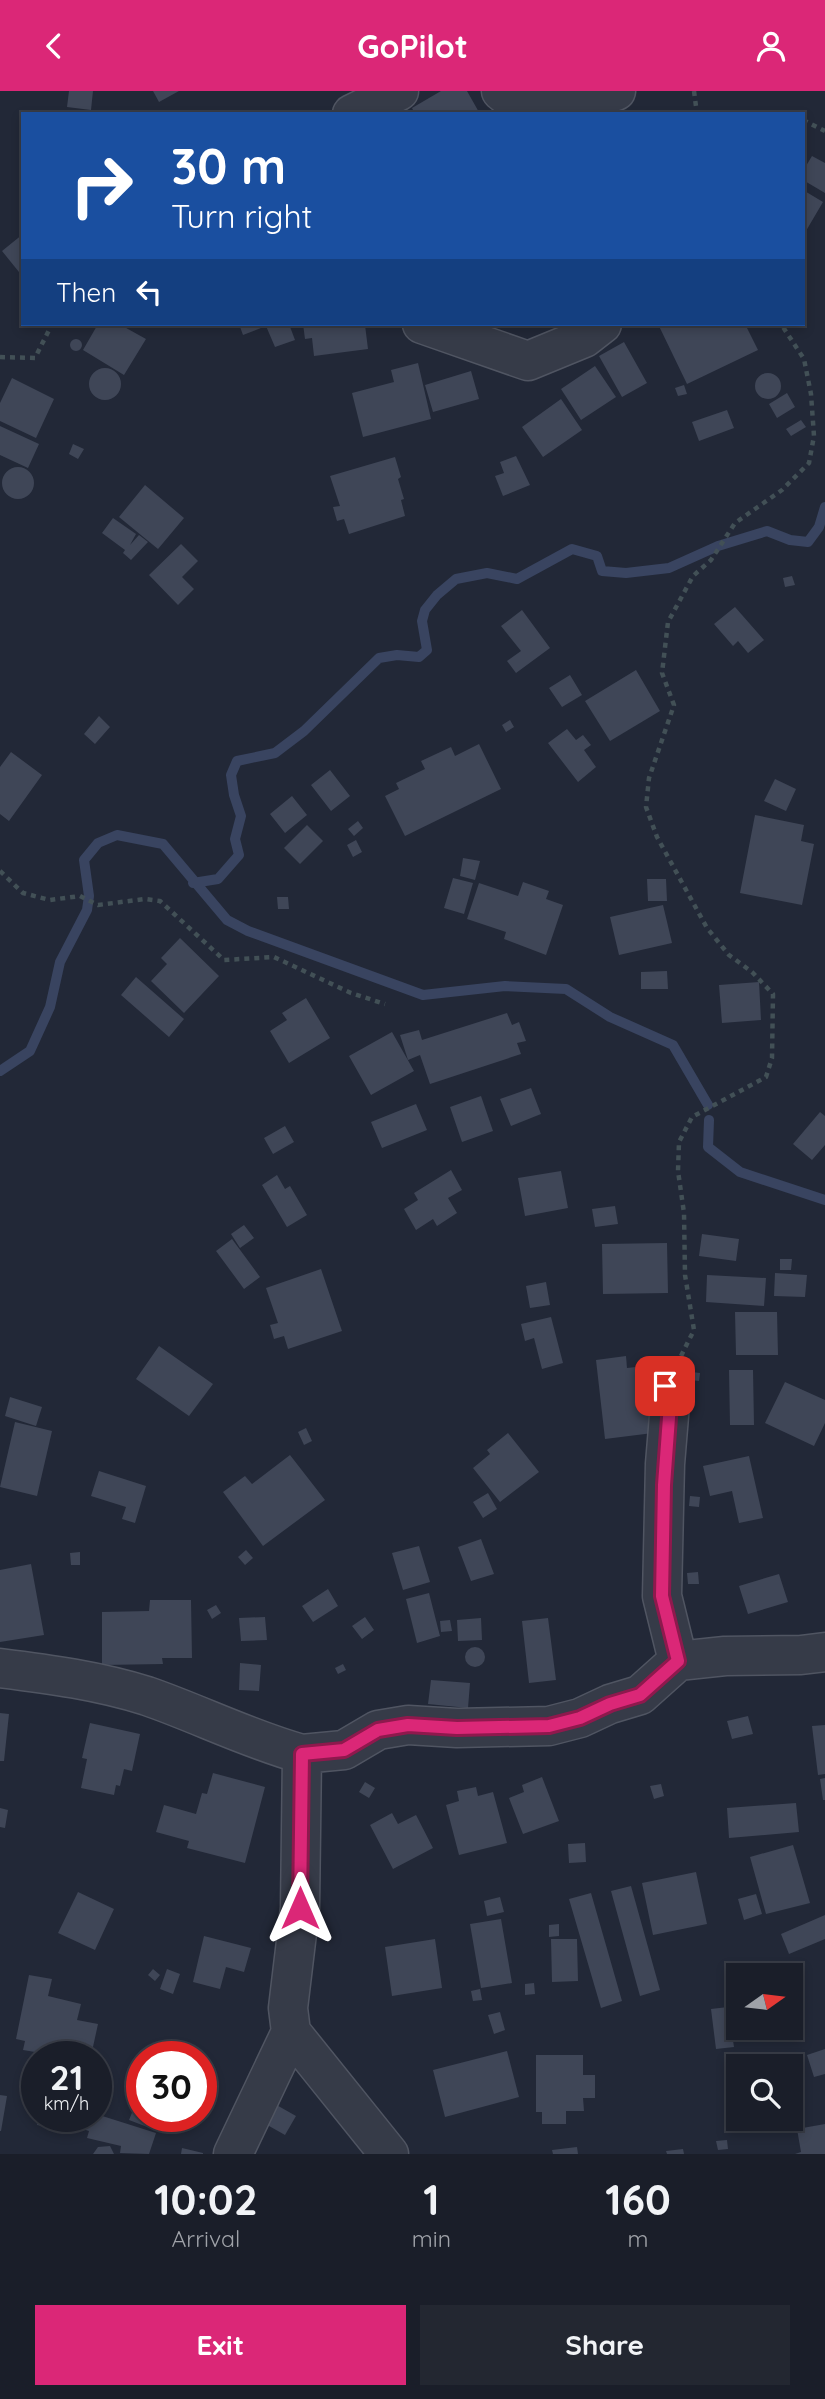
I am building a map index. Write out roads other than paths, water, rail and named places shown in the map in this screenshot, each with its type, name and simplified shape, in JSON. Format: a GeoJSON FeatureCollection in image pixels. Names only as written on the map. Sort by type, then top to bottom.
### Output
{"type":"FeatureCollection","features":[{"type":"Feature","properties":{"kind":"street"},"geometry":{"type":"LineString","coordinates":[[356,112],[399,91]]}},
{"type":"Feature","properties":{"kind":"street"},"geometry":{"type":"LineString","coordinates":[[501,91],[521,101],[539,105],[580,101],[616,91]]}},
{"type":"Feature","properties":{"kind":"street"},"geometry":{"type":"LineString","coordinates":[[428,326],[528,361],[584,338],[599,326]]}},
{"type":"Feature","properties":{"kind":"street"},"geometry":{"type":"LineString","coordinates":[[665,1386],[670,1404],[665,1464],[662,1596],[678,1661]]}},
{"type":"Feature","properties":{"kind":"street"},"geometry":{"type":"LineString","coordinates":[[0,1668],[47,1674],[144,1695],[205,1717],[258,1741],[302,1754],[344,1750],[378,1730],[408,1725],[457,1728],[549,1726],[580,1718],[610,1704],[640,1695],[678,1661],[725,1656],[825,1652]]}},
{"type":"Feature","properties":{"kind":"street"},"geometry":{"type":"LineString","coordinates":[[302,1754],[300,1908],[288,2008],[291,2032],[389,2154]]}},
{"type":"Feature","properties":{"kind":"street"},"geometry":{"type":"LineString","coordinates":[[233,2154],[291,2032]]}},
{"type":"Feature","properties":{"kind":"waterway"},"geometry":{"type":"LineString","coordinates":[[193,883],[218,879],[239,855],[235,839],[241,816],[231,775],[237,761],[275,753],[304,731],[379,658],[397,655],[419,657],[427,650],[422,621],[425,610],[437,595],[456,579],[487,573],[517,579],[572,549],[597,556],[602,571],[626,573],[669,568],[718,546],[767,531],[790,540],[808,542],[819,527],[825,507]]}},
{"type":"Feature","properties":{"kind":"waterway"},"geometry":{"type":"LineString","coordinates":[[0,1071],[30,1051],[50,1007],[60,962],[87,910],[89,896],[84,860],[98,843],[117,835],[163,844],[227,920],[248,931],[423,995],[505,986],[566,989],[610,1017],[673,1045],[708,1105]]}},
{"type":"Feature","properties":{"kind":"waterway"},"geometry":{"type":"LineString","coordinates":[[709,1120],[708,1147],[740,1172],[825,1200]]}}]}
